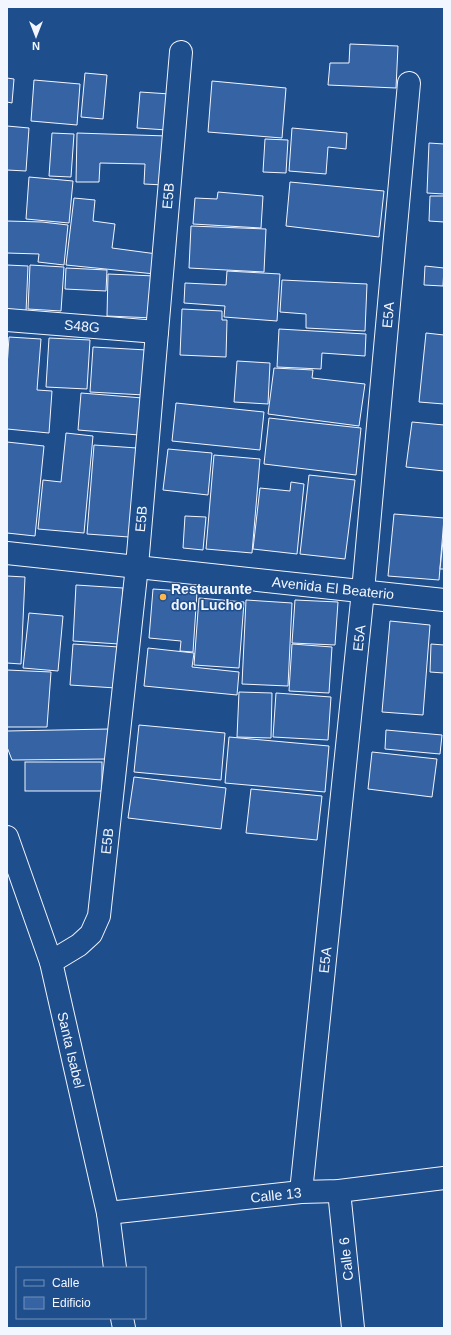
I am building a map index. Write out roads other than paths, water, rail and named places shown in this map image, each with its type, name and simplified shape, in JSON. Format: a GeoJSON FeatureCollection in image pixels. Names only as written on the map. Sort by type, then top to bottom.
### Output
{"type":"FeatureCollection","features":[{"type":"Feature","properties":{"kind":"street","name":"E5B"},"geometry":{"type":"LineString","coordinates":[[51,962],[79,945],[91,934],[99,916],[137,566],[181,52]]}},
{"type":"Feature","properties":{"kind":"street","name":"E5A"},"geometry":{"type":"LineString","coordinates":[[301,1192],[364,591],[409,83]]}},
{"type":"Feature","properties":{"kind":"street","name":"S48G"},"geometry":{"type":"LineString","coordinates":[[7,320],[157,332]]}},
{"type":"Feature","properties":{"kind":"street","name":"Avenida El Beaterio"},"geometry":{"type":"LineString","coordinates":[[7,552],[444,600]]}},
{"type":"Feature","properties":{"kind":"street","name":"Santa Isabel"},"geometry":{"type":"LineString","coordinates":[[7,836],[51,962],[108,1214],[115,1267]]}},
{"type":"Feature","properties":{"kind":"street","name":"Calle 13"},"geometry":{"type":"LineString","coordinates":[[108,1214],[301,1192],[340,1191],[444,1178]]}},
{"type":"Feature","properties":{"kind":"street","name":"Calle 6"},"geometry":{"type":"LineString","coordinates":[[340,1191],[353,1328]]}},
{"type":"Feature","properties":{"kind":"place","name":"Restaurante don Lucho"},"geometry":{"type":"Point","coordinates":[163,597]}}]}
